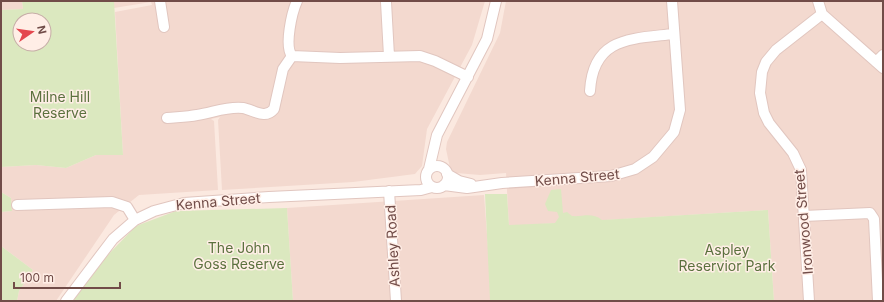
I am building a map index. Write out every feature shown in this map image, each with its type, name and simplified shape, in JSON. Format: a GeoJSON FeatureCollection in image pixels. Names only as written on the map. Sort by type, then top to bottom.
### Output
{"type":"FeatureCollection","features":[{"type":"Feature","properties":{"kind":"street"},"geometry":{"type":"LineString","coordinates":[[160,1],[164,27]]}},
{"type":"Feature","properties":{"kind":"street"},"geometry":{"type":"LineString","coordinates":[[166,118],[198,115],[232,108],[243,108],[266,115],[270,113],[274,109],[283,70],[292,56],[288,43],[294,7],[297,1]]}},
{"type":"Feature","properties":{"kind":"street"},"geometry":{"type":"LineString","coordinates":[[432,187],[428,174],[437,135],[487,39],[496,1]]}},
{"type":"Feature","properties":{"kind":"street","name":"Kenna Street"},"geometry":{"type":"LineString","coordinates":[[66,301],[113,239],[135,220],[154,211],[184,203],[421,190],[432,187],[438,188],[444,185],[458,188],[612,176],[636,169],[650,160],[669,139],[677,126],[679,118],[680,93],[673,34],[672,1]]}},
{"type":"Feature","properties":{"kind":"street"},"geometry":{"type":"LineString","coordinates":[[818,1],[822,14],[881,62]]}},
{"type":"Feature","properties":{"kind":"street"},"geometry":{"type":"LineString","coordinates":[[386,2],[389,56]]}},
{"type":"Feature","properties":{"kind":"street","name":"Ironwood Street"},"geometry":{"type":"LineString","coordinates":[[809,301],[801,170],[793,153],[769,123],[764,113],[761,102],[761,84],[762,72],[771,55],[822,14]]}},
{"type":"Feature","properties":{"kind":"street"},"geometry":{"type":"LineString","coordinates":[[590,91],[591,76],[594,66],[605,51],[612,45],[628,39],[673,34]]}},
{"type":"Feature","properties":{"kind":"street"},"geometry":{"type":"LineString","coordinates":[[292,56],[340,58],[420,56],[435,61],[468,77]]}},
{"type":"Feature","properties":{"kind":"street"},"geometry":{"type":"LineString","coordinates":[[437,135],[443,170],[447,180],[444,185]]}},
{"type":"Feature","properties":{"kind":"street"},"geometry":{"type":"LineString","coordinates":[[410,190],[428,174],[443,170]]}},
{"type":"Feature","properties":{"kind":"street","name":"Kenna Street"},"geometry":{"type":"LineString","coordinates":[[443,170],[459,181],[475,186]]}},
{"type":"Feature","properties":{"kind":"street","name":"Ashley Road"},"geometry":{"type":"LineString","coordinates":[[389,191],[396,301]]}},
{"type":"Feature","properties":{"kind":"street"},"geometry":{"type":"LineString","coordinates":[[16,205],[112,202],[127,207],[135,220]]}},
{"type":"Feature","properties":{"kind":"street"},"geometry":{"type":"LineString","coordinates":[[804,216],[870,213],[874,219],[878,301]]}},
{"type":"Feature","properties":{"kind":"shaded area"},"geometry":{"type":"Polygon","coordinates":[[[1,1],[22,1],[23,9],[1,10],[1,1]]]}},
{"type":"Feature","properties":{"kind":"shaded area"},"geometry":{"type":"Polygon","coordinates":[[[114,1],[485,1],[472,45],[427,129],[422,166],[415,174],[353,182],[222,190],[218,120],[220,117],[211,119],[214,121],[218,190],[139,195],[114,215],[56,301],[17,301],[19,291],[33,270],[1,246],[1,212],[12,211],[11,198],[1,192],[1,167],[36,165],[66,168],[96,155],[123,155],[115,12],[152,5],[151,2],[114,8],[114,1]]]}},
{"type":"Feature","properties":{"kind":"shaded area"},"geometry":{"type":"Polygon","coordinates":[[[506,1],[883,1],[883,301],[774,301],[768,210],[509,226],[506,173],[480,175],[456,173],[450,168],[446,149],[447,142],[500,33],[506,1]]]}},
{"type":"Feature","properties":{"kind":"shaded area"},"geometry":{"type":"Polygon","coordinates":[[[484,195],[492,301],[293,301],[287,208],[484,195]]]}},
{"type":"Feature","properties":{"kind":"green space","name":"Milne Hill Reserve"},"geometry":{"type":"Polygon","coordinates":[[[22,1],[114,1],[123,155],[96,155],[66,168],[36,165],[1,167],[1,10],[23,9],[22,1]]]}},
{"type":"Feature","properties":{"kind":"green space","name":"Aspley Reservior Park"},"geometry":{"type":"Polygon","coordinates":[[[561,189],[563,213],[567,212],[572,216],[591,215],[602,220],[768,210],[774,301],[490,301],[485,194],[507,194],[509,225],[555,223],[559,217],[557,212],[548,211],[545,204],[551,190],[561,189]]]}},
{"type":"Feature","properties":{"kind":"green space"},"geometry":{"type":"Polygon","coordinates":[[[1,192],[11,198],[12,211],[1,212],[1,192]]]}},
{"type":"Feature","properties":{"kind":"green space","name":"The John Goss Reserve"},"geometry":{"type":"Polygon","coordinates":[[[287,208],[293,301],[73,301],[98,265],[136,226],[176,211],[287,208]]]}},
{"type":"Feature","properties":{"kind":"green space"},"geometry":{"type":"Polygon","coordinates":[[[1,246],[33,270],[19,291],[17,301],[1,301],[1,246]]]}}]}
